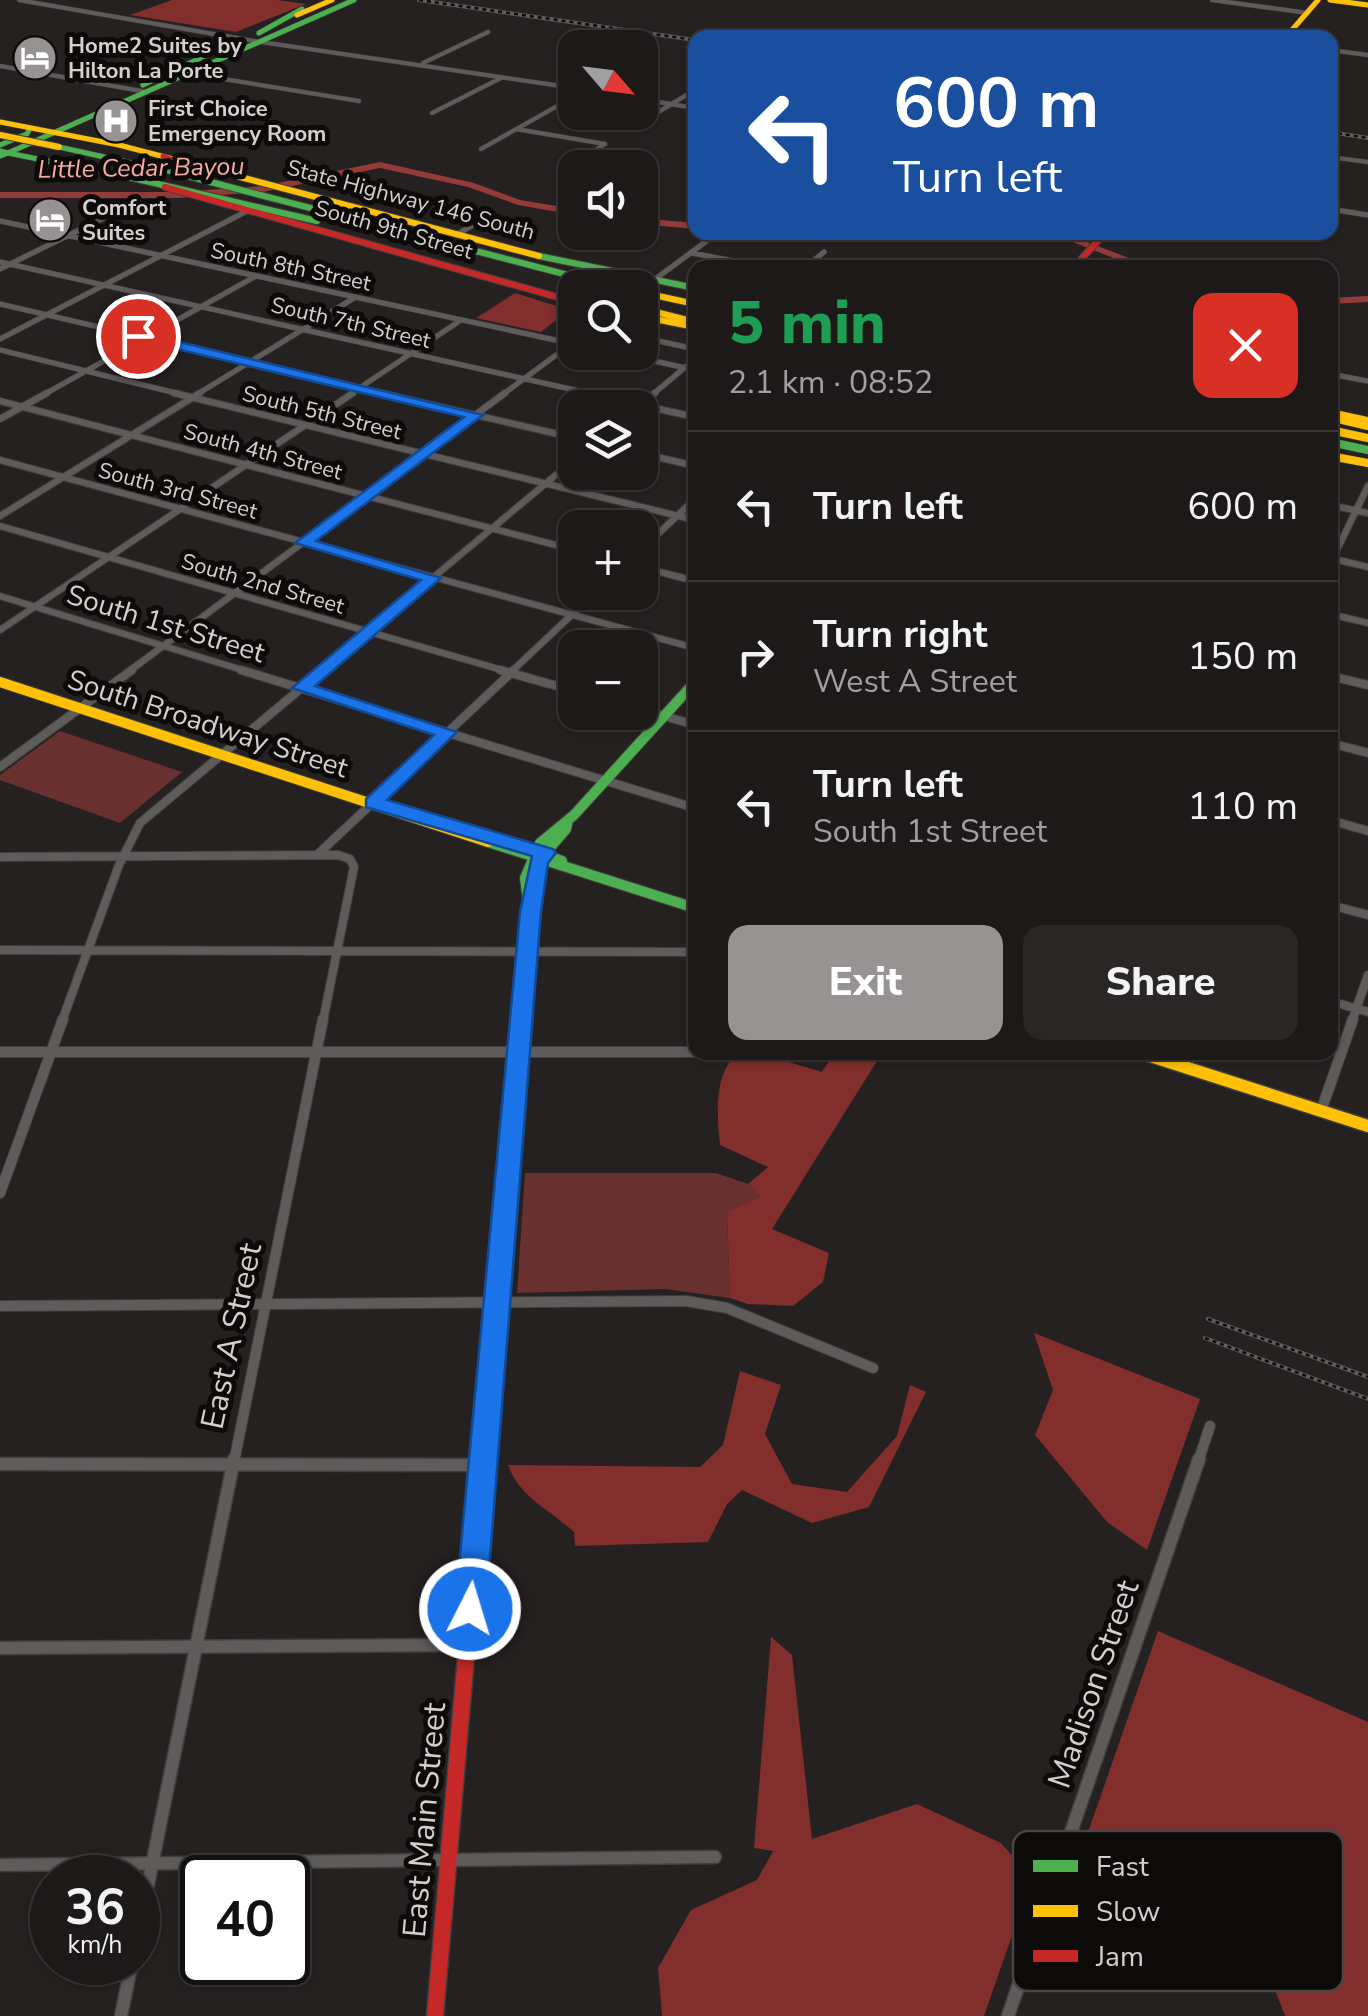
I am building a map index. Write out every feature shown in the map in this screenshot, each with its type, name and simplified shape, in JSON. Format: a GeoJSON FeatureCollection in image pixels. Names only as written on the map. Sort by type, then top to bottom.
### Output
{"type":"FeatureCollection","features":[{"type":"Feature","properties":{"kind":"main road"},"geometry":{"type":"LineString","coordinates":[[256,37],[277,19],[322,0]]}},
{"type":"Feature","properties":{"kind":"main road"},"geometry":{"type":"LineString","coordinates":[[307,15],[332,0]]}},
{"type":"Feature","properties":{"kind":"main road"},"geometry":{"type":"LineString","coordinates":[[1,147],[53,140],[180,72],[307,15],[354,0]]}},
{"type":"Feature","properties":{"kind":"main road"},"geometry":{"type":"LineString","coordinates":[[256,37],[302,26],[362,0]]}},
{"type":"Feature","properties":{"kind":"main road"},"geometry":{"type":"LineString","coordinates":[[1330,0],[1368,3]]}},
{"type":"Feature","properties":{"kind":"main road"},"geometry":{"type":"LineString","coordinates":[[1351,0],[1368,3]]}},
{"type":"Feature","properties":{"kind":"main road"},"geometry":{"type":"LineString","coordinates":[[1292,30],[1313,6]]}},
{"type":"Feature","properties":{"kind":"main road","name":"State Highway 146 South"},"geometry":{"type":"LineString","coordinates":[[0,122],[30,128],[53,140],[78,137],[163,156],[262,190]]}},
{"type":"Feature","properties":{"kind":"main road"},"geometry":{"type":"LineString","coordinates":[[1,147],[27,134],[30,128]]}},
{"type":"Feature","properties":{"kind":"main road"},"geometry":{"type":"LineString","coordinates":[[31,157],[27,155],[29,150],[56,139],[78,137]]}},
{"type":"Feature","properties":{"kind":"main road"},"geometry":{"type":"LineString","coordinates":[[53,140],[404,242],[558,278]]}},
{"type":"Feature","properties":{"kind":"main road"},"geometry":{"type":"LineString","coordinates":[[53,140],[193,191]]}},
{"type":"Feature","properties":{"kind":"main road"},"geometry":{"type":"LineString","coordinates":[[1,147],[31,157],[193,191],[262,190],[287,195],[558,276]]}},
{"type":"Feature","properties":{"kind":"main road"},"geometry":{"type":"LineString","coordinates":[[163,156],[228,190]]}},
{"type":"Feature","properties":{"kind":"main road","name":"South 9th Street"},"geometry":{"type":"LineString","coordinates":[[193,191],[247,211],[558,297]]}},
{"type":"Feature","properties":{"kind":"main road","name":"State Highway 146 South"},"geometry":{"type":"LineString","coordinates":[[287,195],[583,270]]}},
{"type":"Feature","properties":{"kind":"main road"},"geometry":{"type":"LineString","coordinates":[[1081,260],[1099,240]]}},
{"type":"Feature","properties":{"kind":"main road"},"geometry":{"type":"LineString","coordinates":[[658,289],[688,291]]}},
{"type":"Feature","properties":{"kind":"main road"},"geometry":{"type":"LineString","coordinates":[[658,293],[688,305]]}},
{"type":"Feature","properties":{"kind":"main road"},"geometry":{"type":"LineString","coordinates":[[658,303],[688,307]]}},
{"type":"Feature","properties":{"kind":"main road"},"geometry":{"type":"LineString","coordinates":[[658,313],[688,322]]}},
{"type":"Feature","properties":{"kind":"main road"},"geometry":{"type":"LineString","coordinates":[[658,319],[688,323]]}},
{"type":"Feature","properties":{"kind":"main road"},"geometry":{"type":"LineString","coordinates":[[1338,417],[1368,424]]}},
{"type":"Feature","properties":{"kind":"main road"},"geometry":{"type":"LineString","coordinates":[[1338,432],[1368,438]]}},
{"type":"Feature","properties":{"kind":"main road"},"geometry":{"type":"LineString","coordinates":[[1338,445],[1368,457]]}},
{"type":"Feature","properties":{"kind":"main road"},"geometry":{"type":"LineString","coordinates":[[1338,455],[1368,457]]}},
{"type":"Feature","properties":{"kind":"main road","name":"South Broadway Street"},"geometry":{"type":"LineString","coordinates":[[0,682],[457,830],[483,833],[536,855],[688,906]]}},
{"type":"Feature","properties":{"kind":"main road"},"geometry":{"type":"LineString","coordinates":[[536,855],[566,829],[568,820],[688,690]]}},
{"type":"Feature","properties":{"kind":"main road","name":"East Main Street"},"geometry":{"type":"LineString","coordinates":[[435,2016],[536,855]]}},
{"type":"Feature","properties":{"kind":"main road"},"geometry":{"type":"LineString","coordinates":[[1163,1060],[1368,1126]]}},
{"type":"Feature","properties":{"kind":"street"},"geometry":{"type":"LineString","coordinates":[[19,0],[558,89]]}},
{"type":"Feature","properties":{"kind":"street"},"geometry":{"type":"LineString","coordinates":[[1212,0],[1313,6]]}},
{"type":"Feature","properties":{"kind":"street"},"geometry":{"type":"LineString","coordinates":[[420,64],[488,32]]}},
{"type":"Feature","properties":{"kind":"street"},"geometry":{"type":"LineString","coordinates":[[1338,51],[1368,55]]}},
{"type":"Feature","properties":{"kind":"street"},"geometry":{"type":"LineString","coordinates":[[0,66],[141,91]]}},
{"type":"Feature","properties":{"kind":"street"},"geometry":{"type":"LineString","coordinates":[[150,66],[359,101]]}},
{"type":"Feature","properties":{"kind":"street"},"geometry":{"type":"LineString","coordinates":[[432,113],[502,77]]}},
{"type":"Feature","properties":{"kind":"street"},"geometry":{"type":"LineString","coordinates":[[658,112],[688,94]]}},
{"type":"Feature","properties":{"kind":"street"},"geometry":{"type":"LineString","coordinates":[[658,102],[688,107]]}},
{"type":"Feature","properties":{"kind":"street"},"geometry":{"type":"LineString","coordinates":[[481,149],[558,103]]}},
{"type":"Feature","properties":{"kind":"street"},"geometry":{"type":"LineString","coordinates":[[516,129],[606,144]]}},
{"type":"Feature","properties":{"kind":"street"},"geometry":{"type":"LineString","coordinates":[[596,150],[606,144]]}},
{"type":"Feature","properties":{"kind":"street"},"geometry":{"type":"LineString","coordinates":[[1338,158],[1368,162]]}},
{"type":"Feature","properties":{"kind":"street"},"geometry":{"type":"LineString","coordinates":[[10,264],[138,201]]}},
{"type":"Feature","properties":{"kind":"street"},"geometry":{"type":"LineString","coordinates":[[1338,210],[1368,216]]}},
{"type":"Feature","properties":{"kind":"street"},"geometry":{"type":"LineString","coordinates":[[0,339],[247,211]]}},
{"type":"Feature","properties":{"kind":"street"},"geometry":{"type":"LineString","coordinates":[[456,235],[482,219]]}},
{"type":"Feature","properties":{"kind":"street","name":"South 8th Street"},"geometry":{"type":"LineString","coordinates":[[0,222],[558,340]]}},
{"type":"Feature","properties":{"kind":"street"},"geometry":{"type":"LineString","coordinates":[[658,276],[708,240]]}},
{"type":"Feature","properties":{"kind":"street"},"geometry":{"type":"LineString","coordinates":[[814,260],[824,252]]}},
{"type":"Feature","properties":{"kind":"street"},"geometry":{"type":"LineString","coordinates":[[692,253],[728,260]]}},
{"type":"Feature","properties":{"kind":"street","name":"South 7th Street"},"geometry":{"type":"LineString","coordinates":[[0,265],[10,264],[571,390]]}},
{"type":"Feature","properties":{"kind":"street"},"geometry":{"type":"LineString","coordinates":[[0,419],[256,276]]}},
{"type":"Feature","properties":{"kind":"street"},"geometry":{"type":"LineString","coordinates":[[0,516],[354,298]]}},
{"type":"Feature","properties":{"kind":"street"},"geometry":{"type":"LineString","coordinates":[[0,304],[558,434]]}},
{"type":"Feature","properties":{"kind":"street"},"geometry":{"type":"LineString","coordinates":[[0,630],[461,320]]}},
{"type":"Feature","properties":{"kind":"street"},"geometry":{"type":"LineString","coordinates":[[658,341],[688,347]]}},
{"type":"Feature","properties":{"kind":"street","name":"South 5th Street"},"geometry":{"type":"LineString","coordinates":[[0,350],[688,518]]}},
{"type":"Feature","properties":{"kind":"street"},"geometry":{"type":"LineString","coordinates":[[0,767],[558,355]]}},
{"type":"Feature","properties":{"kind":"street"},"geometry":{"type":"LineString","coordinates":[[658,362],[688,369]]}},
{"type":"Feature","properties":{"kind":"street"},"geometry":{"type":"LineString","coordinates":[[658,390],[688,365]]}},
{"type":"Feature","properties":{"kind":"street"},"geometry":{"type":"LineString","coordinates":[[1338,375],[1368,381]]}},
{"type":"Feature","properties":{"kind":"street","name":"South 4th Street"},"geometry":{"type":"LineString","coordinates":[[0,401],[558,545]]}},
{"type":"Feature","properties":{"kind":"street","name":"South 7th Street"},"geometry":{"type":"LineString","coordinates":[[658,410],[688,416]]}},
{"type":"Feature","properties":{"kind":"street"},"geometry":{"type":"LineString","coordinates":[[658,458],[688,464]]}},
{"type":"Feature","properties":{"kind":"street","name":"South 3rd Street"},"geometry":{"type":"LineString","coordinates":[[0,460],[688,646]]}},
{"type":"Feature","properties":{"kind":"street"},"geometry":{"type":"LineString","coordinates":[[0,1193],[123,856],[140,823],[558,474]]}},
{"type":"Feature","properties":{"kind":"street"},"geometry":{"type":"LineString","coordinates":[[1338,546],[1368,486]]}},
{"type":"Feature","properties":{"kind":"street"},"geometry":{"type":"LineString","coordinates":[[658,533],[688,505]]}},
{"type":"Feature","properties":{"kind":"street"},"geometry":{"type":"LineString","coordinates":[[1338,507],[1368,513]]}},
{"type":"Feature","properties":{"kind":"street","name":"South 2nd Street"},"geometry":{"type":"LineString","coordinates":[[0,526],[558,686]]}},
{"type":"Feature","properties":{"kind":"street"},"geometry":{"type":"LineString","coordinates":[[1338,561],[1368,567]]}},
{"type":"Feature","properties":{"kind":"street"},"geometry":{"type":"LineString","coordinates":[[658,572],[688,579]]}},
{"type":"Feature","properties":{"kind":"street","name":"South 1st Street"},"geometry":{"type":"LineString","coordinates":[[0,596],[688,806]]}},
{"type":"Feature","properties":{"kind":"street"},"geometry":{"type":"LineString","coordinates":[[0,856],[317,855],[577,610]]}},
{"type":"Feature","properties":{"kind":"street"},"geometry":{"type":"LineString","coordinates":[[1338,616],[1368,624]]}},
{"type":"Feature","properties":{"kind":"street"},"geometry":{"type":"LineString","coordinates":[[1338,678],[1368,684]]}},
{"type":"Feature","properties":{"kind":"street"},"geometry":{"type":"LineString","coordinates":[[658,714],[688,723]]}},
{"type":"Feature","properties":{"kind":"street"},"geometry":{"type":"LineString","coordinates":[[1338,745],[1368,753]]}},
{"type":"Feature","properties":{"kind":"street"},"geometry":{"type":"LineString","coordinates":[[1338,822],[1368,830]]}},
{"type":"Feature","properties":{"kind":"street","name":"East A Street"},"geometry":{"type":"LineString","coordinates":[[154,1855],[354,867],[350,859],[338,855],[317,855]]}},
{"type":"Feature","properties":{"kind":"street"},"geometry":{"type":"LineString","coordinates":[[1338,907],[1368,916]]}},
{"type":"Feature","properties":{"kind":"street"},"geometry":{"type":"LineString","coordinates":[[0,950],[688,952]]}},
{"type":"Feature","properties":{"kind":"street"},"geometry":{"type":"LineString","coordinates":[[1321,1111],[1368,975]]}},
{"type":"Feature","properties":{"kind":"street"},"geometry":{"type":"LineString","coordinates":[[1338,1003],[1368,1012]]}},
{"type":"Feature","properties":{"kind":"street"},"geometry":{"type":"LineString","coordinates":[[0,1052],[688,1053]]}},
{"type":"Feature","properties":{"kind":"street"},"geometry":{"type":"LineString","coordinates":[[0,1306],[711,1304],[873,1368]]}},
{"type":"Feature","properties":{"kind":"street","name":"Madison Street"},"geometry":{"type":"LineString","coordinates":[[1071,1831],[1210,1426]]}},
{"type":"Feature","properties":{"kind":"street"},"geometry":{"type":"LineString","coordinates":[[0,1464],[483,1465]]}},
{"type":"Feature","properties":{"kind":"street"},"geometry":{"type":"LineString","coordinates":[[0,1648],[467,1645]]}},
{"type":"Feature","properties":{"kind":"street"},"geometry":{"type":"LineString","coordinates":[[160,1864],[715,1857]]}},
{"type":"Feature","properties":{"kind":"street"},"geometry":{"type":"LineString","coordinates":[[0,1864],[30,1864]]}},
{"type":"Feature","properties":{"kind":"street"},"geometry":{"type":"LineString","coordinates":[[121,2016],[127,1985]]}},
{"type":"Feature","properties":{"kind":"street","name":"Madison Street"},"geometry":{"type":"LineString","coordinates":[[1008,2016],[1017,1991]]}},
{"type":"Feature","properties":{"kind":"shaded area"},"geometry":{"type":"Polygon","coordinates":[[[172,0],[278,0],[306,4],[236,32],[130,15],[172,0]]]}},
{"type":"Feature","properties":{"kind":"shaded area"},"geometry":{"type":"Polygon","coordinates":[[[515,293],[558,307],[558,319],[541,332],[476,318],[515,293]]]}},
{"type":"Feature","properties":{"kind":"shaded area"},"geometry":{"type":"Polygon","coordinates":[[[60,731],[182,772],[120,823],[0,780],[0,775],[60,731]]]}},
{"type":"Feature","properties":{"kind":"shaded area"},"geometry":{"type":"Polygon","coordinates":[[[782,1060],[822,1072],[830,1060],[878,1060],[772,1229],[829,1253],[823,1282],[793,1306],[748,1304],[730,1298],[727,1212],[761,1197],[748,1184],[768,1167],[720,1145],[721,1083],[731,1061],[782,1060]]]}},
{"type":"Feature","properties":{"kind":"shaded area"},"geometry":{"type":"Polygon","coordinates":[[[525,1173],[716,1173],[748,1184],[762,1197],[727,1213],[730,1298],[665,1289],[517,1293],[525,1173]]]}},
{"type":"Feature","properties":{"kind":"shaded area"},"geometry":{"type":"Polygon","coordinates":[[[1034,1333],[1200,1399],[1147,1550],[1107,1522],[1035,1435],[1053,1390],[1034,1333]]]}},
{"type":"Feature","properties":{"kind":"shaded area"},"geometry":{"type":"Polygon","coordinates":[[[740,1371],[781,1385],[765,1434],[792,1484],[847,1492],[897,1436],[910,1385],[926,1392],[869,1507],[812,1523],[742,1490],[727,1504],[708,1542],[575,1546],[574,1532],[528,1495],[508,1465],[700,1467],[723,1445],[740,1371]]]}},
{"type":"Feature","properties":{"kind":"shaded area"},"geometry":{"type":"Polygon","coordinates":[[[1158,1631],[1368,1722],[1368,2016],[1285,2016],[1275,1991],[1343,1991],[1343,1831],[1089,1831],[1158,1631]]]}},
{"type":"Feature","properties":{"kind":"shaded area"},"geometry":{"type":"Polygon","coordinates":[[[771,1637],[792,1655],[812,1839],[917,1804],[1001,1843],[1013,1857],[1013,1933],[984,2016],[662,2016],[658,1968],[691,1910],[757,1880],[773,1851],[754,1848],[771,1637]]]}},
{"type":"Feature","properties":{"kind":"waterway","name":"Little Cedar Bayou"},"geometry":{"type":"LineString","coordinates":[[0,195],[178,195],[263,189],[380,165],[558,209]]}},
{"type":"Feature","properties":{"kind":"waterway","name":"Little Cedar Bayou"},"geometry":{"type":"LineString","coordinates":[[658,223],[688,225]]}},
{"type":"Feature","properties":{"kind":"waterway","name":"Little Cedar Bayou"},"geometry":{"type":"LineString","coordinates":[[1073,240],[1128,260]]}},
{"type":"Feature","properties":{"kind":"waterway","name":"Little Cedar Bayou"},"geometry":{"type":"LineString","coordinates":[[1338,301],[1368,299]]}},
{"type":"Feature","properties":{"kind":"railway"},"geometry":{"type":"LineString","coordinates":[[419,0],[688,39]]}},
{"type":"Feature","properties":{"kind":"railway"},"geometry":{"type":"LineString","coordinates":[[1338,133],[1368,138]]}},
{"type":"Feature","properties":{"kind":"railway"},"geometry":{"type":"LineString","coordinates":[[1208,1319],[1368,1377]]}},
{"type":"Feature","properties":{"kind":"railway"},"geometry":{"type":"LineString","coordinates":[[1205,1338],[1368,1399]]}},
{"type":"Feature","properties":{"kind":"traffic: fast"},"geometry":{"type":"LineString","coordinates":[[0,151],[8,153],[354,0]]}},
{"type":"Feature","properties":{"kind":"traffic: fast"},"geometry":{"type":"LineString","coordinates":[[259,33],[302,9]]}},
{"type":"Feature","properties":{"kind":"traffic: fast"},"geometry":{"type":"LineString","coordinates":[[143,85],[224,47]]}},
{"type":"Feature","properties":{"kind":"traffic: fast"},"geometry":{"type":"LineString","coordinates":[[0,145],[27,134],[30,128]]}},
{"type":"Feature","properties":{"kind":"traffic: fast"},"geometry":{"type":"LineString","coordinates":[[59,147],[142,164],[558,272]]}},
{"type":"Feature","properties":{"kind":"traffic: fast"},"geometry":{"type":"LineString","coordinates":[[0,156],[8,153],[118,175]]}},
{"type":"Feature","properties":{"kind":"traffic: fast"},"geometry":{"type":"LineString","coordinates":[[107,172],[317,221]]}},
{"type":"Feature","properties":{"kind":"traffic: fast"},"geometry":{"type":"LineString","coordinates":[[539,256],[688,287]]}},
{"type":"Feature","properties":{"kind":"traffic: fast"},"geometry":{"type":"LineString","coordinates":[[1338,444],[1368,450]]}},
{"type":"Feature","properties":{"kind":"traffic: fast"},"geometry":{"type":"LineString","coordinates":[[529,908],[525,878],[532,853],[549,833],[574,815],[688,690]]}},
{"type":"Feature","properties":{"kind":"traffic: fast"},"geometry":{"type":"LineString","coordinates":[[542,857],[566,829],[568,820]]}},
{"type":"Feature","properties":{"kind":"traffic: fast"},"geometry":{"type":"LineString","coordinates":[[466,831],[483,833],[562,861]]}},
{"type":"Feature","properties":{"kind":"traffic: fast"},"geometry":{"type":"LineString","coordinates":[[488,842],[688,906]]}},
{"type":"Feature","properties":{"kind":"traffic: fast"},"geometry":{"type":"LineString","coordinates":[[505,1209],[538,861]]}},
{"type":"Feature","properties":{"kind":"traffic: slow"},"geometry":{"type":"LineString","coordinates":[[297,15],[332,0]]}},
{"type":"Feature","properties":{"kind":"traffic: slow"},"geometry":{"type":"LineString","coordinates":[[1292,30],[1318,0]]}},
{"type":"Feature","properties":{"kind":"traffic: slow"},"geometry":{"type":"LineString","coordinates":[[1330,0],[1368,5]]}},
{"type":"Feature","properties":{"kind":"traffic: slow"},"geometry":{"type":"LineString","coordinates":[[0,122],[119,145],[539,256]]}},
{"type":"Feature","properties":{"kind":"traffic: slow"},"geometry":{"type":"LineString","coordinates":[[0,135],[59,147]]}},
{"type":"Feature","properties":{"kind":"traffic: slow"},"geometry":{"type":"LineString","coordinates":[[658,296],[688,302]]}},
{"type":"Feature","properties":{"kind":"traffic: slow"},"geometry":{"type":"LineString","coordinates":[[658,313],[688,320]]}},
{"type":"Feature","properties":{"kind":"traffic: slow"},"geometry":{"type":"LineString","coordinates":[[658,320],[688,326]]}},
{"type":"Feature","properties":{"kind":"traffic: slow"},"geometry":{"type":"LineString","coordinates":[[1338,415],[1368,421]]}},
{"type":"Feature","properties":{"kind":"traffic: slow"},"geometry":{"type":"LineString","coordinates":[[1338,419],[1368,426]]}},
{"type":"Feature","properties":{"kind":"traffic: slow"},"geometry":{"type":"LineString","coordinates":[[1338,432],[1368,438]]}},
{"type":"Feature","properties":{"kind":"traffic: slow"},"geometry":{"type":"LineString","coordinates":[[1338,457],[1368,463]]}},
{"type":"Feature","properties":{"kind":"traffic: slow"},"geometry":{"type":"LineString","coordinates":[[0,682],[488,842]]}},
{"type":"Feature","properties":{"kind":"traffic: slow"},"geometry":{"type":"LineString","coordinates":[[1163,1060],[1368,1126]]}},
{"type":"Feature","properties":{"kind":"traffic: jam"},"geometry":{"type":"LineString","coordinates":[[163,156],[199,170]]}},
{"type":"Feature","properties":{"kind":"traffic: jam"},"geometry":{"type":"LineString","coordinates":[[165,187],[558,297]]}},
{"type":"Feature","properties":{"kind":"traffic: jam"},"geometry":{"type":"LineString","coordinates":[[1080,260],[1099,240]]}},
{"type":"Feature","properties":{"kind":"traffic: jam"},"geometry":{"type":"LineString","coordinates":[[435,2016],[505,1209]]}},
{"type":"Feature","properties":{"kind":"place","name":"Home2 Suites by Hilton La Porte"},"geometry":{"type":"Point","coordinates":[35,58]}},
{"type":"Feature","properties":{"kind":"place","name":"First Choice Emergency Room"},"geometry":{"type":"Point","coordinates":[116,121]}},
{"type":"Feature","properties":{"kind":"place","name":"Comfort Suites"},"geometry":{"type":"Point","coordinates":[50,220]}},
{"type":"Feature","properties":{"kind":"route"},"geometry":{"type":"LineString","coordinates":[[138,336],[476,415],[303,543],[433,578],[301,688],[448,732],[373,803],[546,853],[538,861],[530,912],[470,1609]]}}]}
